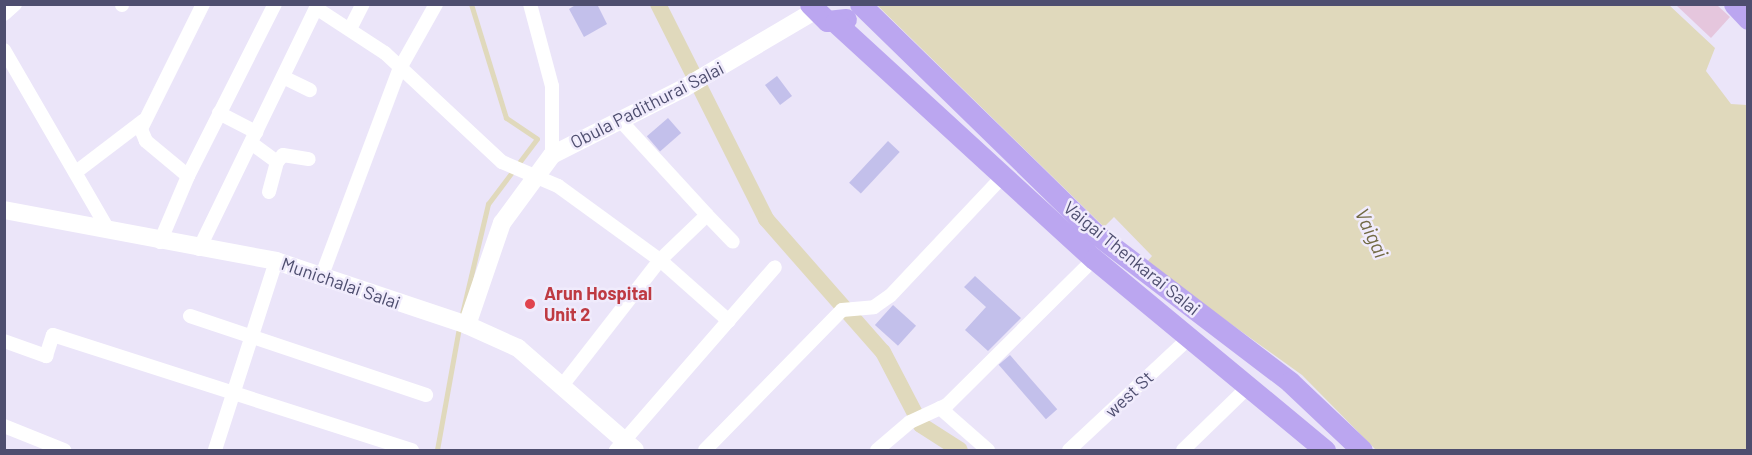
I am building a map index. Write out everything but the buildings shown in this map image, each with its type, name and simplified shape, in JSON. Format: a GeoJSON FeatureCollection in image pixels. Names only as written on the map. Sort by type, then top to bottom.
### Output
{"type":"FeatureCollection","features":[{"type":"Feature","properties":{"kind":"main road"},"geometry":{"type":"LineString","coordinates":[[835,22],[850,17],[859,4]]}},
{"type":"Feature","properties":{"kind":"main road","name":"Vaigai Thenkarai Salai"},"geometry":{"type":"LineString","coordinates":[[859,4],[1096,234],[1290,382],[1362,450]]}},
{"type":"Feature","properties":{"kind":"main road"},"geometry":{"type":"LineString","coordinates":[[1734,4],[1748,18]]}},
{"type":"Feature","properties":{"kind":"main road","name":"Obula Padithurai Salai"},"geometry":{"type":"LineString","coordinates":[[467,324],[490,247],[528,175],[552,155],[708,75],[812,8]]}},
{"type":"Feature","properties":{"kind":"main road","name":"Vaigai Thenkarai Salai"},"geometry":{"type":"LineString","coordinates":[[812,8],[835,22],[1094,259],[1247,388],[1325,450]]}},
{"type":"Feature","properties":{"kind":"main road","name":"Munichalai Salai"},"geometry":{"type":"LineString","coordinates":[[4,210],[107,228],[160,242],[276,261],[444,319],[467,324],[518,348],[625,447]]}},
{"type":"Feature","properties":{"kind":"street"},"geometry":{"type":"LineString","coordinates":[[4,14],[15,4]]}},
{"type":"Feature","properties":{"kind":"street"},"geometry":{"type":"LineString","coordinates":[[76,172],[143,121],[203,4]]}},
{"type":"Feature","properties":{"kind":"street"},"geometry":{"type":"LineString","coordinates":[[160,242],[188,176],[275,4]]}},
{"type":"Feature","properties":{"kind":"street"},"geometry":{"type":"LineString","coordinates":[[350,28],[363,4]]}},
{"type":"Feature","properties":{"kind":"street"},"geometry":{"type":"LineString","coordinates":[[322,275],[399,70],[436,4]]}},
{"type":"Feature","properties":{"kind":"street"},"geometry":{"type":"LineString","coordinates":[[530,4],[552,86],[552,155]]}},
{"type":"Feature","properties":{"kind":"street"},"geometry":{"type":"LineString","coordinates":[[200,249],[317,6],[350,28],[502,162],[558,186],[660,260],[729,321]]}},
{"type":"Feature","properties":{"kind":"street"},"geometry":{"type":"LineString","coordinates":[[4,50],[107,228]]}},
{"type":"Feature","properties":{"kind":"street"},"geometry":{"type":"LineString","coordinates":[[283,77],[310,90]]}},
{"type":"Feature","properties":{"kind":"street"},"geometry":{"type":"LineString","coordinates":[[219,113],[253,138],[277,162]]}},
{"type":"Feature","properties":{"kind":"street"},"geometry":{"type":"LineString","coordinates":[[619,119],[733,243]]}},
{"type":"Feature","properties":{"kind":"street"},"geometry":{"type":"LineString","coordinates":[[143,121],[146,141],[188,176]]}},
{"type":"Feature","properties":{"kind":"street"},"geometry":{"type":"LineString","coordinates":[[269,192],[277,162],[283,156],[309,159]]}},
{"type":"Feature","properties":{"kind":"street"},"geometry":{"type":"LineString","coordinates":[[705,450],[848,308],[874,306],[891,296],[1004,175]]}},
{"type":"Feature","properties":{"kind":"street"},"geometry":{"type":"LineString","coordinates":[[561,387],[660,260],[707,215]]}},
{"type":"Feature","properties":{"kind":"street"},"geometry":{"type":"LineString","coordinates":[[877,450],[910,422],[940,408],[1094,259]]}},
{"type":"Feature","properties":{"kind":"street"},"geometry":{"type":"LineString","coordinates":[[215,450],[276,261]]}},
{"type":"Feature","properties":{"kind":"street"},"geometry":{"type":"LineString","coordinates":[[625,447],[775,267]]}},
{"type":"Feature","properties":{"kind":"street"},"geometry":{"type":"LineString","coordinates":[[190,316],[250,338],[426,395]]}},
{"type":"Feature","properties":{"kind":"street"},"geometry":{"type":"LineString","coordinates":[[4,341],[46,356],[53,335],[412,450]]}},
{"type":"Feature","properties":{"kind":"street","name":"west St"},"geometry":{"type":"LineString","coordinates":[[1070,450],[1189,338]]}},
{"type":"Feature","properties":{"kind":"street"},"geometry":{"type":"LineString","coordinates":[[1183,450],[1247,388]]}},
{"type":"Feature","properties":{"kind":"street"},"geometry":{"type":"LineString","coordinates":[[940,408],[988,450]]}},
{"type":"Feature","properties":{"kind":"street"},"geometry":{"type":"LineString","coordinates":[[4,426],[64,450]]}},
{"type":"Feature","properties":{"kind":"shaded area"},"geometry":{"type":"Polygon","coordinates":[[[1676,5],[1717,5],[1730,17],[1711,38],[1676,5]]]}},
{"type":"Feature","properties":{"kind":"water","name":"Vaigai"},"geometry":{"type":"Polygon","coordinates":[[[877,5],[1669,5],[1715,48],[1706,71],[1731,104],[1747,105],[1747,450],[1376,450],[1302,375],[1146,263],[1152,256],[1114,217],[1104,227],[877,5]]]}},
{"type":"Feature","properties":{"kind":"waterway"},"geometry":{"type":"LineString","coordinates":[[462,314],[488,204],[537,139],[506,118],[471,4]]}},
{"type":"Feature","properties":{"kind":"waterway"},"geometry":{"type":"LineString","coordinates":[[658,4],[766,219],[883,352],[921,425],[960,450]]}},
{"type":"Feature","properties":{"kind":"waterway"},"geometry":{"type":"LineString","coordinates":[[437,450],[459,328]]}},
{"type":"Feature","properties":{"kind":"place","name":"Arun Hospital Unit 2"},"geometry":{"type":"Point","coordinates":[530,304]}}]}
